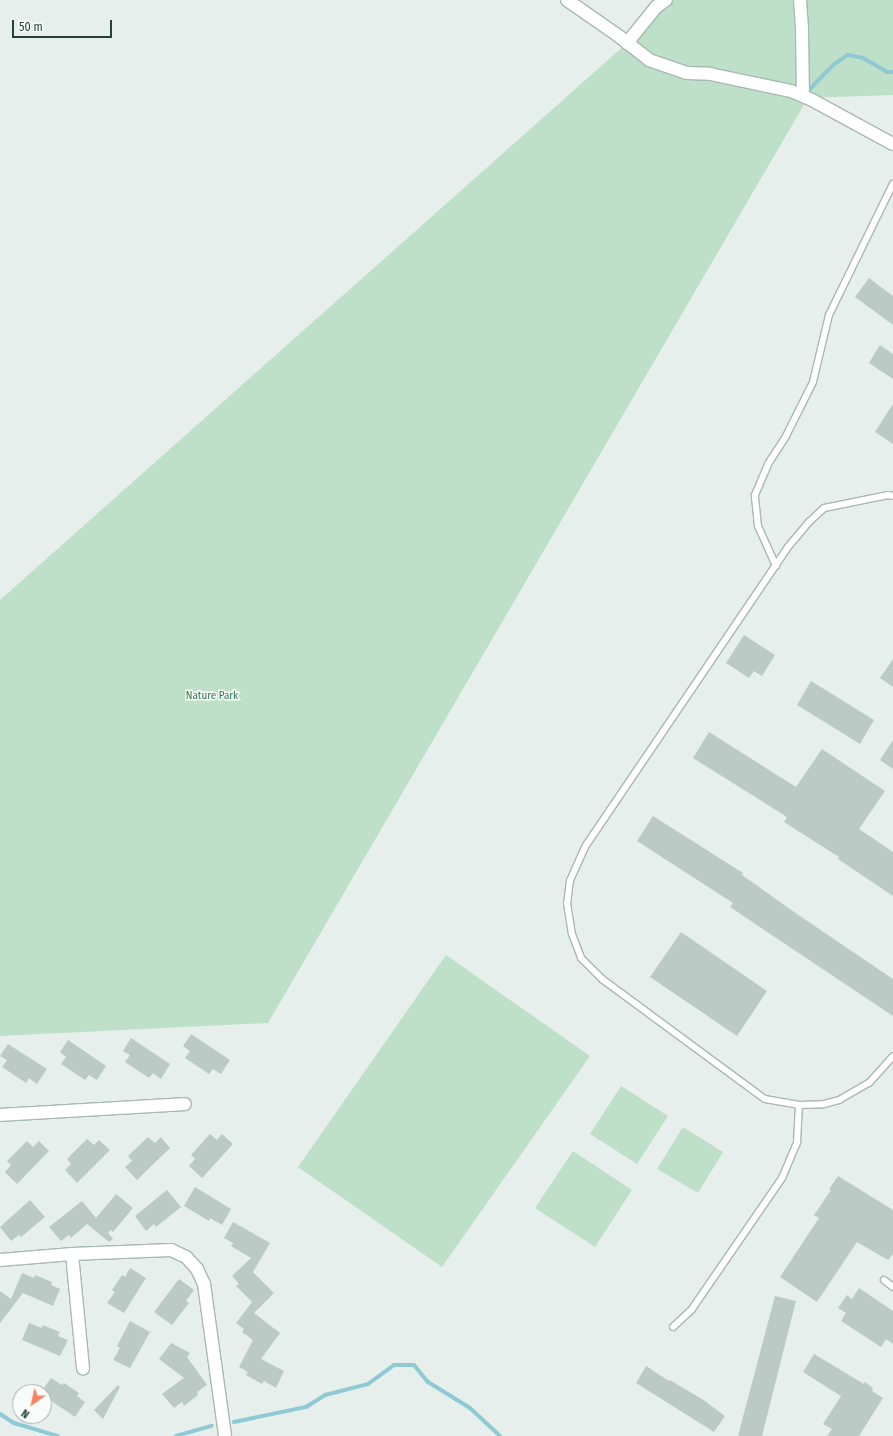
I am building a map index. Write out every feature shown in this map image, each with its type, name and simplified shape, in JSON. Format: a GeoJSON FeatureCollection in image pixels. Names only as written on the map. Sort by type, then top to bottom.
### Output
{"type":"FeatureCollection","features":[{"type":"Feature","properties":{"kind":"street"},"geometry":{"type":"LineString","coordinates":[[567,0],[649,60],[688,73],[710,74],[757,82],[803,96],[893,144]]}},
{"type":"Feature","properties":{"kind":"street"},"geometry":{"type":"LineString","coordinates":[[627,43],[656,7],[666,0]]}},
{"type":"Feature","properties":{"kind":"street"},"geometry":{"type":"LineString","coordinates":[[800,0],[803,96]]}},
{"type":"Feature","properties":{"kind":"street"},"geometry":{"type":"LineString","coordinates":[[0,1115],[185,1104]]}},
{"type":"Feature","properties":{"kind":"street"},"geometry":{"type":"LineString","coordinates":[[0,1260],[72,1254],[171,1250],[186,1257],[197,1269],[204,1284],[224,1436]]}},
{"type":"Feature","properties":{"kind":"street"},"geometry":{"type":"LineString","coordinates":[[72,1254],[83,1368]]}},
{"type":"Feature","properties":{"kind":"lane"},"geometry":{"type":"LineString","coordinates":[[776,566],[758,526],[755,495],[768,464],[786,436],[813,382],[829,315],[893,184]]}},
{"type":"Feature","properties":{"kind":"lane"},"geometry":{"type":"LineString","coordinates":[[893,496],[888,495],[824,508],[809,522],[776,566],[584,847],[570,880],[568,903],[572,934],[581,958],[602,979],[765,1099],[800,1105],[824,1104],[839,1100],[869,1083],[893,1056]]}},
{"type":"Feature","properties":{"kind":"lane"},"geometry":{"type":"LineString","coordinates":[[673,1327],[692,1309],[782,1178],[797,1142],[800,1105]]}},
{"type":"Feature","properties":{"kind":"lane"},"geometry":{"type":"LineString","coordinates":[[884,1280],[893,1287]]}},
{"type":"Feature","properties":{"kind":"green space","name":"Nature Park"},"geometry":{"type":"Polygon","coordinates":[[[664,0],[893,0],[893,95],[808,98],[268,1023],[0,1036],[0,600],[627,43],[664,0]]]}},
{"type":"Feature","properties":{"kind":"green space"},"geometry":{"type":"Polygon","coordinates":[[[446,955],[590,1056],[442,1267],[298,1167],[446,955]]]}},
{"type":"Feature","properties":{"kind":"green space"},"geometry":{"type":"Polygon","coordinates":[[[621,1086],[668,1116],[637,1164],[590,1134],[621,1086]]]}},
{"type":"Feature","properties":{"kind":"green space"},"geometry":{"type":"Polygon","coordinates":[[[683,1127],[723,1152],[698,1193],[657,1169],[683,1127]]]}},
{"type":"Feature","properties":{"kind":"green space"},"geometry":{"type":"Polygon","coordinates":[[[573,1151],[632,1190],[595,1247],[535,1208],[573,1151]]]}},
{"type":"Feature","properties":{"kind":"building"},"geometry":{"type":"Polygon","coordinates":[[[869,278],[893,296],[893,325],[855,297],[869,278]]]}},
{"type":"Feature","properties":{"kind":"building"},"geometry":{"type":"Polygon","coordinates":[[[880,345],[893,354],[893,379],[869,363],[880,345]]]}},
{"type":"Feature","properties":{"kind":"building"},"geometry":{"type":"Polygon","coordinates":[[[893,404],[893,444],[875,432],[893,404]]]}},
{"type":"Feature","properties":{"kind":"building"},"geometry":{"type":"Polygon","coordinates":[[[744,635],[775,655],[762,676],[754,671],[749,678],[726,663],[744,635]]]}},
{"type":"Feature","properties":{"kind":"building"},"geometry":{"type":"Polygon","coordinates":[[[893,659],[893,687],[880,678],[893,659]]]}},
{"type":"Feature","properties":{"kind":"building"},"geometry":{"type":"Polygon","coordinates":[[[811,681],[874,720],[860,744],[797,705],[811,681]]]}},
{"type":"Feature","properties":{"kind":"building"},"geometry":{"type":"Polygon","coordinates":[[[709,732],[796,787],[822,749],[885,791],[859,829],[893,852],[893,896],[838,859],[839,857],[784,822],[787,817],[693,758],[709,732]]]}},
{"type":"Feature","properties":{"kind":"building"},"geometry":{"type":"Polygon","coordinates":[[[893,740],[893,769],[880,760],[893,740]]]}},
{"type":"Feature","properties":{"kind":"building"},"geometry":{"type":"Polygon","coordinates":[[[653,816],[743,873],[742,875],[797,914],[893,979],[893,1016],[730,907],[733,903],[637,841],[653,816]]]}},
{"type":"Feature","properties":{"kind":"building"},"geometry":{"type":"Polygon","coordinates":[[[681,932],[767,991],[737,1036],[650,977],[681,932]]]}},
{"type":"Feature","properties":{"kind":"building"},"geometry":{"type":"Polygon","coordinates":[[[191,1034],[230,1060],[221,1074],[213,1069],[209,1074],[185,1058],[190,1051],[183,1046],[191,1034]]]}},
{"type":"Feature","properties":{"kind":"building"},"geometry":{"type":"Polygon","coordinates":[[[131,1038],[170,1064],[161,1079],[153,1073],[149,1078],[125,1062],[130,1055],[123,1051],[131,1038]]]}},
{"type":"Feature","properties":{"kind":"building"},"geometry":{"type":"Polygon","coordinates":[[[68,1040],[106,1066],[97,1080],[89,1075],[85,1080],[61,1064],[66,1057],[60,1052],[68,1040]]]}},
{"type":"Feature","properties":{"kind":"building"},"geometry":{"type":"Polygon","coordinates":[[[8,1044],[47,1069],[37,1084],[29,1078],[26,1083],[2,1067],[7,1060],[0,1056],[8,1044]]]}},
{"type":"Feature","properties":{"kind":"building"},"geometry":{"type":"Polygon","coordinates":[[[210,1134],[217,1140],[222,1134],[233,1144],[202,1178],[189,1166],[195,1159],[191,1155],[210,1134]]]}},
{"type":"Feature","properties":{"kind":"building"},"geometry":{"type":"Polygon","coordinates":[[[148,1137],[155,1143],[161,1137],[170,1148],[137,1180],[125,1167],[132,1161],[128,1156],[148,1137]]]}},
{"type":"Feature","properties":{"kind":"building"},"geometry":{"type":"Polygon","coordinates":[[[87,1139],[94,1145],[99,1140],[110,1150],[77,1183],[65,1170],[71,1164],[67,1159],[87,1139]]]}},
{"type":"Feature","properties":{"kind":"building"},"geometry":{"type":"Polygon","coordinates":[[[27,1141],[33,1147],[39,1141],[49,1151],[17,1184],[5,1172],[11,1165],[7,1161],[27,1141]]]}},
{"type":"Feature","properties":{"kind":"building"},"geometry":{"type":"Polygon","coordinates":[[[838,1176],[893,1210],[893,1254],[888,1260],[857,1242],[817,1302],[780,1277],[819,1218],[814,1215],[831,1190],[829,1189],[838,1176]]]}},
{"type":"Feature","properties":{"kind":"building"},"geometry":{"type":"Polygon","coordinates":[[[195,1187],[231,1209],[222,1225],[210,1218],[209,1221],[184,1206],[195,1187]]]}},
{"type":"Feature","properties":{"kind":"building"},"geometry":{"type":"Polygon","coordinates":[[[167,1190],[181,1207],[156,1227],[154,1224],[146,1231],[135,1216],[167,1190]]]}},
{"type":"Feature","properties":{"kind":"building"},"geometry":{"type":"Polygon","coordinates":[[[116,1194],[133,1208],[113,1232],[110,1230],[108,1233],[113,1239],[109,1242],[87,1224],[71,1238],[69,1235],[61,1241],[49,1227],[82,1201],[96,1218],[116,1194]]]}},
{"type":"Feature","properties":{"kind":"building"},"geometry":{"type":"Polygon","coordinates":[[[30,1200],[45,1217],[21,1237],[19,1235],[11,1241],[0,1227],[30,1200]]]}},
{"type":"Feature","properties":{"kind":"building"},"geometry":{"type":"Polygon","coordinates":[[[233,1222],[270,1243],[253,1272],[274,1293],[254,1313],[280,1333],[261,1359],[284,1371],[276,1388],[264,1381],[262,1384],[246,1375],[248,1372],[239,1367],[253,1340],[242,1332],[244,1329],[236,1323],[252,1302],[236,1286],[239,1284],[232,1276],[251,1258],[231,1246],[233,1243],[224,1238],[233,1222]]]}},
{"type":"Feature","properties":{"kind":"building"},"geometry":{"type":"Polygon","coordinates":[[[130,1268],[146,1278],[124,1313],[107,1303],[115,1292],[112,1290],[122,1275],[125,1277],[130,1268]]]}},
{"type":"Feature","properties":{"kind":"building"},"geometry":{"type":"Polygon","coordinates":[[[22,1273],[34,1278],[35,1275],[52,1282],[51,1285],[60,1289],[53,1306],[23,1293],[0,1323],[0,1291],[11,1299],[22,1273]]]}},
{"type":"Feature","properties":{"kind":"building"},"geometry":{"type":"Polygon","coordinates":[[[179,1279],[194,1290],[186,1301],[189,1303],[172,1325],[154,1312],[179,1279]]]}},
{"type":"Feature","properties":{"kind":"building"},"geometry":{"type":"Polygon","coordinates":[[[859,1288],[893,1311],[893,1344],[886,1339],[881,1347],[841,1321],[846,1313],[838,1308],[847,1295],[852,1299],[859,1288]]]}},
{"type":"Feature","properties":{"kind":"building"},"geometry":{"type":"Polygon","coordinates":[[[775,1296],[796,1301],[762,1436],[738,1436],[775,1296]]]}},
{"type":"Feature","properties":{"kind":"building"},"geometry":{"type":"Polygon","coordinates":[[[130,1321],[150,1332],[130,1368],[113,1360],[120,1348],[117,1346],[130,1321]]]}},
{"type":"Feature","properties":{"kind":"building"},"geometry":{"type":"Polygon","coordinates":[[[29,1323],[42,1328],[43,1325],[60,1332],[58,1336],[68,1340],[60,1356],[22,1340],[29,1323]]]}},
{"type":"Feature","properties":{"kind":"building"},"geometry":{"type":"Polygon","coordinates":[[[171,1343],[190,1353],[187,1357],[207,1385],[197,1392],[198,1395],[184,1406],[182,1402],[174,1408],[162,1394],[184,1378],[159,1359],[171,1343]]]}},
{"type":"Feature","properties":{"kind":"building"},"geometry":{"type":"Polygon","coordinates":[[[814,1354],[864,1384],[865,1382],[873,1388],[872,1391],[883,1398],[859,1436],[827,1436],[832,1429],[823,1424],[841,1396],[803,1372],[814,1354]]]}},
{"type":"Feature","properties":{"kind":"building"},"geometry":{"type":"Polygon","coordinates":[[[646,1366],[705,1401],[725,1416],[714,1432],[636,1383],[646,1366]]]}},
{"type":"Feature","properties":{"kind":"building"},"geometry":{"type":"Polygon","coordinates":[[[51,1378],[62,1385],[64,1383],[79,1393],[77,1396],[85,1402],[75,1417],[52,1401],[52,1384],[47,1384],[51,1378]]]}},
{"type":"Feature","properties":{"kind":"building"},"geometry":{"type":"Polygon","coordinates":[[[118,1385],[120,1387],[103,1419],[94,1410],[118,1385]]]}},
{"type":"Feature","properties":{"kind":"waterway"},"geometry":{"type":"LineString","coordinates":[[807,92],[833,65],[848,55],[863,58],[887,72],[893,72]]}},
{"type":"Feature","properties":{"kind":"waterway"},"geometry":{"type":"LineString","coordinates":[[234,1422],[306,1407],[325,1395],[368,1384],[394,1365],[414,1365],[428,1382],[470,1408],[500,1436]]}},
{"type":"Feature","properties":{"kind":"waterway"},"geometry":{"type":"LineString","coordinates":[[0,1414],[14,1423],[58,1436]]}},
{"type":"Feature","properties":{"kind":"waterway"},"geometry":{"type":"LineString","coordinates":[[176,1436],[212,1426]]}}]}
